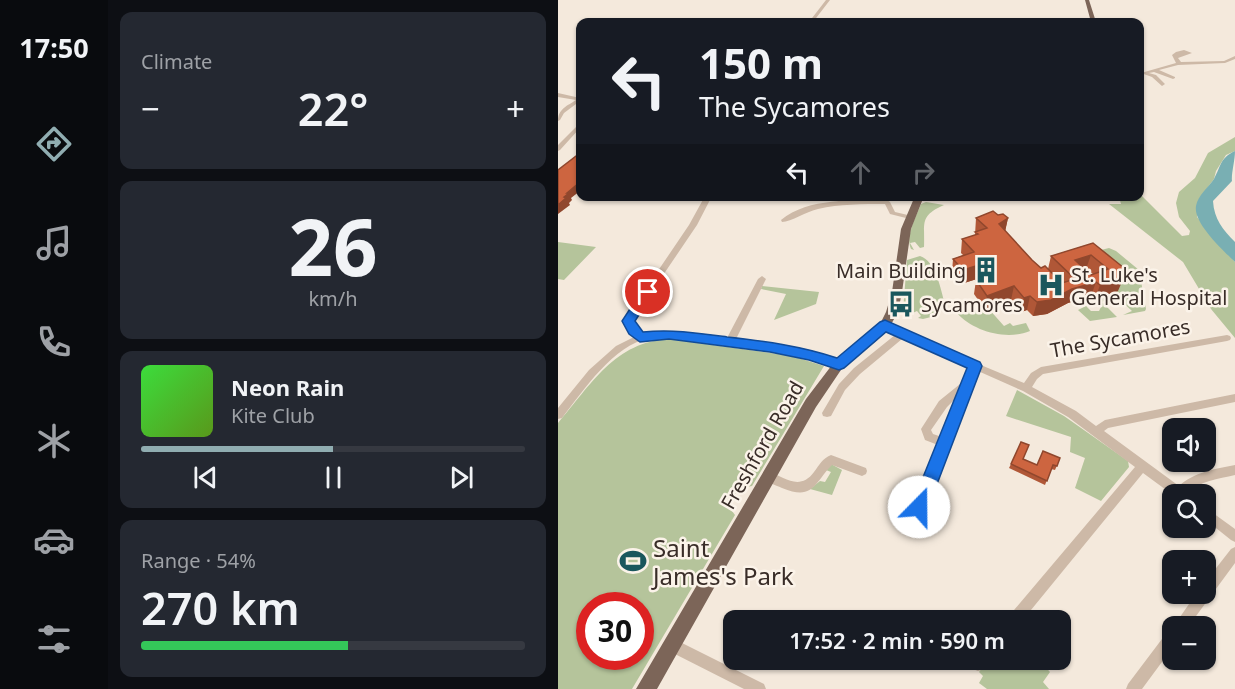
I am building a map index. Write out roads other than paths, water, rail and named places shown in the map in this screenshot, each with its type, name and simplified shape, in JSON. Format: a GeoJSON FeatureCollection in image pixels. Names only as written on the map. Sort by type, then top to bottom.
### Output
{"type":"FeatureCollection","features":[{"type":"Feature","properties":{"kind":"main road"},"geometry":{"type":"LineString","coordinates":[[1087,0],[1093,18]]}},
{"type":"Feature","properties":{"kind":"main road","name":"Freshford Road"},"geometry":{"type":"LineString","coordinates":[[646,689],[811,403],[839,364],[885,325],[895,303],[902,243],[918,201]]}},
{"type":"Feature","properties":{"kind":"street"},"geometry":{"type":"LineString","coordinates":[[814,18],[828,0]]}},
{"type":"Feature","properties":{"kind":"street"},"geometry":{"type":"LineString","coordinates":[[1175,57],[1178,64]]}},
{"type":"Feature","properties":{"kind":"street"},"geometry":{"type":"LineString","coordinates":[[1144,72],[1178,64],[1214,64],[1235,57]]}},
{"type":"Feature","properties":{"kind":"street"},"geometry":{"type":"LineString","coordinates":[[1155,70],[1173,78]]}},
{"type":"Feature","properties":{"kind":"street"},"geometry":{"type":"LineString","coordinates":[[1144,74],[1156,77],[1162,84]]}},
{"type":"Feature","properties":{"kind":"street"},"geometry":{"type":"LineString","coordinates":[[558,95],[576,98]]}},
{"type":"Feature","properties":{"kind":"street"},"geometry":{"type":"LineString","coordinates":[[558,119],[562,112],[576,102]]}},
{"type":"Feature","properties":{"kind":"street"},"geometry":{"type":"LineString","coordinates":[[558,149],[576,129]]}},
{"type":"Feature","properties":{"kind":"street"},"geometry":{"type":"LineString","coordinates":[[640,337],[633,331],[628,321],[693,225],[706,201]]}},
{"type":"Feature","properties":{"kind":"street"},"geometry":{"type":"LineString","coordinates":[[785,220],[794,214],[823,204],[887,202],[892,213],[910,217]]}},
{"type":"Feature","properties":{"kind":"street"},"geometry":{"type":"LineString","coordinates":[[730,342],[762,279]]}},
{"type":"Feature","properties":{"kind":"street"},"geometry":{"type":"LineString","coordinates":[[885,325],[901,335],[1026,388],[1098,431],[1168,484]]}},
{"type":"Feature","properties":{"kind":"street"},"geometry":{"type":"LineString","coordinates":[[558,415],[609,356],[640,337],[660,333],[791,350],[839,364]]}},
{"type":"Feature","properties":{"kind":"street"},"geometry":{"type":"LineString","coordinates":[[827,413],[842,387],[857,371],[901,335]]}},
{"type":"Feature","properties":{"kind":"street","name":"The Sycamores"},"geometry":{"type":"LineString","coordinates":[[1026,388],[1034,376],[1041,371],[1227,338]]}},
{"type":"Feature","properties":{"kind":"street"},"geometry":{"type":"LineString","coordinates":[[919,507],[975,366]]}},
{"type":"Feature","properties":{"kind":"street"},"geometry":{"type":"LineString","coordinates":[[945,443],[929,437],[926,429],[943,404],[968,381]]}},
{"type":"Feature","properties":{"kind":"street"},"geometry":{"type":"LineString","coordinates":[[1098,431],[1105,424],[1235,398]]}},
{"type":"Feature","properties":{"kind":"street"},"geometry":{"type":"LineString","coordinates":[[768,476],[799,488],[816,479],[831,460],[848,471],[861,471]]}},
{"type":"Feature","properties":{"kind":"street"},"geometry":{"type":"LineString","coordinates":[[1023,610],[1143,465]]}},
{"type":"Feature","properties":{"kind":"street"},"geometry":{"type":"LineString","coordinates":[[1187,484],[1195,479],[1235,470]]}},
{"type":"Feature","properties":{"kind":"street"},"geometry":{"type":"LineString","coordinates":[[1216,521],[1235,536]]}},
{"type":"Feature","properties":{"kind":"street"},"geometry":{"type":"LineString","coordinates":[[1216,578],[1235,553]]}},
{"type":"Feature","properties":{"kind":"street"},"geometry":{"type":"LineString","coordinates":[[672,645],[759,689]]}},
{"type":"Feature","properties":{"kind":"street"},"geometry":{"type":"LineString","coordinates":[[1133,689],[1162,651]]}},
{"type":"Feature","properties":{"kind":"water"},"geometry":{"type":"Polygon","coordinates":[[[1235,151],[1232,181],[1213,201],[1220,224],[1235,242],[1235,262],[1204,228],[1196,213],[1196,206],[1224,160],[1235,151]]]}},
{"type":"Feature","properties":{"kind":"place","name":"Main Building"},"geometry":{"type":"Point","coordinates":[986,270]}},
{"type":"Feature","properties":{"kind":"place","name":"St. Luke's General Hospital"},"geometry":{"type":"Point","coordinates":[1051,285]}},
{"type":"Feature","properties":{"kind":"place","name":"Sycamores"},"geometry":{"type":"Point","coordinates":[901,304]}},
{"type":"Feature","properties":{"kind":"place","name":"Saint James's Park"},"geometry":{"type":"Point","coordinates":[633,561]}}]}
